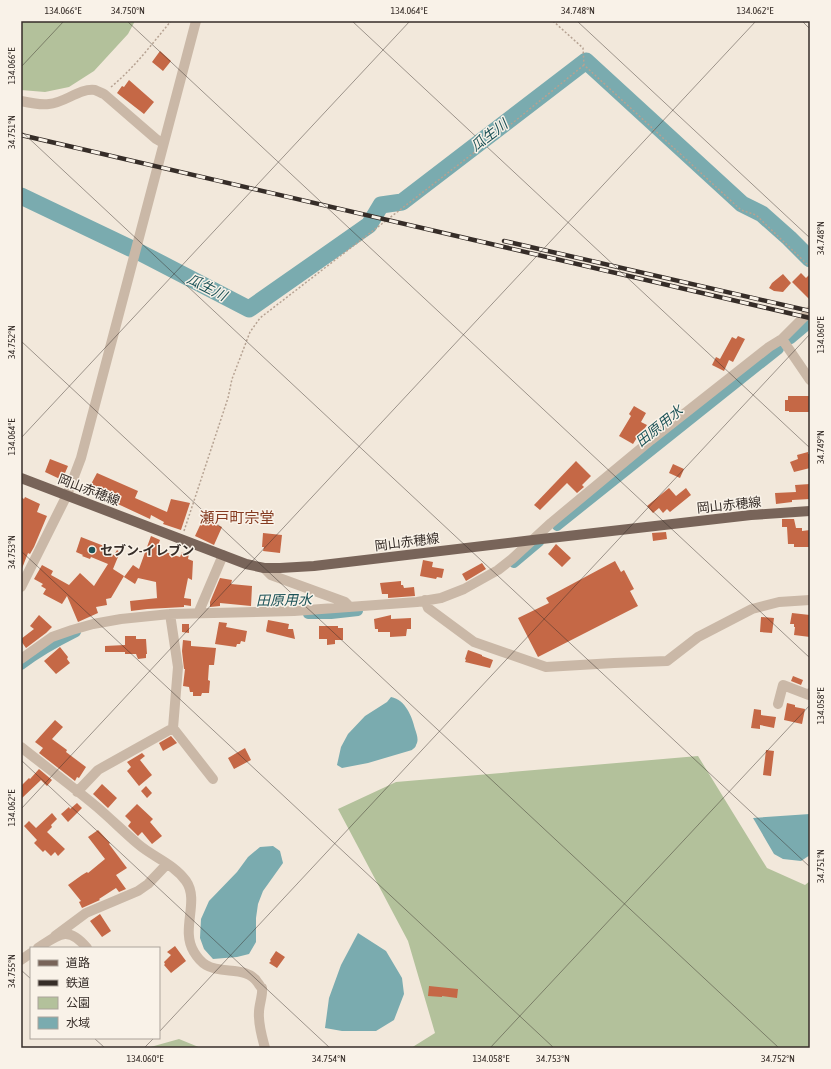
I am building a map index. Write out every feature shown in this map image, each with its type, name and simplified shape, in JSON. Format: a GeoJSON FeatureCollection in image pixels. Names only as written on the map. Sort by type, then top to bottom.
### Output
{"type":"FeatureCollection","features":[{"type":"Feature","properties":{"kind":"main road","name":"岡山赤穂線"},"geometry":{"type":"LineString","coordinates":[[21,478],[246,564],[264,568],[314,566],[743,516],[810,511]]}},
{"type":"Feature","properties":{"kind":"street"},"geometry":{"type":"LineString","coordinates":[[21,587],[67,495],[81,458],[196,21]]}},
{"type":"Feature","properties":{"kind":"street"},"geometry":{"type":"LineString","coordinates":[[21,101],[33,104],[50,104],[85,91],[95,90],[104,94],[156,139],[163,143]]}},
{"type":"Feature","properties":{"kind":"street"},"geometry":{"type":"LineString","coordinates":[[426,604],[464,589],[498,570],[651,440],[769,347],[782,339],[810,311]]}},
{"type":"Feature","properties":{"kind":"street"},"geometry":{"type":"LineString","coordinates":[[782,339],[810,380]]}},
{"type":"Feature","properties":{"kind":"street"},"geometry":{"type":"LineString","coordinates":[[199,613],[223,555]]}},
{"type":"Feature","properties":{"kind":"street"},"geometry":{"type":"LineString","coordinates":[[264,568],[271,575],[346,602],[350,607]]}},
{"type":"Feature","properties":{"kind":"street"},"geometry":{"type":"LineString","coordinates":[[21,659],[52,638],[72,630],[93,624],[121,619],[170,617],[199,613],[294,611],[417,602],[426,604],[474,642],[546,668],[667,661],[698,637],[752,609],[779,602],[810,600]]}},
{"type":"Feature","properties":{"kind":"street"},"geometry":{"type":"LineString","coordinates":[[170,617],[178,666],[173,728],[213,779]]}},
{"type":"Feature","properties":{"kind":"street"},"geometry":{"type":"LineString","coordinates":[[778,704],[783,685],[810,695],[810,693]]}},
{"type":"Feature","properties":{"kind":"street"},"geometry":{"type":"LineString","coordinates":[[77,792],[98,770],[173,728]]}},
{"type":"Feature","properties":{"kind":"street"},"geometry":{"type":"LineString","coordinates":[[21,747],[96,807],[139,845],[174,869],[186,881],[190,890],[191,902],[188,935],[192,950],[200,961],[207,966],[220,970],[248,974],[257,981],[262,988],[258,1013],[265,1048]]}},
{"type":"Feature","properties":{"kind":"street"},"geometry":{"type":"LineString","coordinates":[[39,947],[86,913],[138,891],[148,884],[167,864]]}},
{"type":"Feature","properties":{"kind":"street"},"geometry":{"type":"LineString","coordinates":[[55,936],[64,933],[73,936],[86,947]]}},
{"type":"Feature","properties":{"kind":"street"},"geometry":{"type":"LineString","coordinates":[[21,960],[30,954]]}},
{"type":"Feature","properties":{"kind":"path"},"geometry":{"type":"LineString","coordinates":[[104,94],[119,81],[171,21]]}},
{"type":"Feature","properties":{"kind":"path"},"geometry":{"type":"LineString","coordinates":[[553,21],[583,48],[584,65],[741,210],[756,215],[810,266]]}},
{"type":"Feature","properties":{"kind":"path"},"geometry":{"type":"LineString","coordinates":[[181,539],[228,398],[232,379],[250,332],[260,318],[516,121],[584,65]]}},
{"type":"Feature","properties":{"kind":"green space"},"geometry":{"type":"Polygon","coordinates":[[[21,21],[135,21],[128,34],[94,71],[69,87],[45,92],[21,90],[21,21]]]}},
{"type":"Feature","properties":{"kind":"green space"},"geometry":{"type":"Polygon","coordinates":[[[698,756],[767,868],[805,885],[810,881],[810,1048],[411,1048],[435,1033],[408,941],[338,809],[396,782],[698,756]]]}},
{"type":"Feature","properties":{"kind":"green space"},"geometry":{"type":"Polygon","coordinates":[[[179,1039],[201,1048],[147,1048],[179,1039]]]}},
{"type":"Feature","properties":{"kind":"water"},"geometry":{"type":"Polygon","coordinates":[[[391,697],[401,702],[410,714],[417,737],[415,747],[412,750],[368,763],[342,768],[337,765],[341,747],[348,734],[365,716],[387,702],[391,697]]]}},
{"type":"Feature","properties":{"kind":"water"},"geometry":{"type":"Polygon","coordinates":[[[810,814],[810,855],[801,861],[783,859],[774,854],[753,818],[810,814]]]}},
{"type":"Feature","properties":{"kind":"water"},"geometry":{"type":"Polygon","coordinates":[[[273,846],[280,851],[283,863],[263,891],[258,904],[256,918],[256,942],[249,954],[237,957],[213,959],[204,949],[200,938],[201,919],[209,901],[237,872],[248,857],[260,847],[273,846]]]}},
{"type":"Feature","properties":{"kind":"water"},"geometry":{"type":"Polygon","coordinates":[[[358,933],[386,951],[402,978],[404,994],[394,1020],[376,1031],[342,1031],[325,1028],[329,998],[341,965],[358,933]]]}},
{"type":"Feature","properties":{"kind":"building"},"geometry":{"type":"Polygon","coordinates":[[[160,51],[171,61],[163,71],[152,62],[160,51]]]}},
{"type":"Feature","properties":{"kind":"building"},"geometry":{"type":"Polygon","coordinates":[[[129,80],[154,102],[144,114],[117,93],[129,80]]]}},
{"type":"Feature","properties":{"kind":"building"},"geometry":{"type":"Polygon","coordinates":[[[801,273],[806,278],[810,274],[810,300],[792,282],[801,273]]]}},
{"type":"Feature","properties":{"kind":"building"},"geometry":{"type":"Polygon","coordinates":[[[783,274],[791,283],[783,292],[774,291],[769,288],[772,283],[783,274]]]}},
{"type":"Feature","properties":{"kind":"building"},"geometry":{"type":"Polygon","coordinates":[[[738,336],[745,339],[733,362],[729,360],[724,371],[712,365],[716,357],[720,359],[732,337],[736,339],[738,336]]]}},
{"type":"Feature","properties":{"kind":"building"},"geometry":{"type":"Polygon","coordinates":[[[788,396],[809,396],[810,412],[785,411],[785,400],[788,400],[788,396]]]}},
{"type":"Feature","properties":{"kind":"building"},"geometry":{"type":"Polygon","coordinates":[[[634,406],[646,413],[641,422],[647,425],[645,428],[651,432],[642,439],[638,436],[633,444],[619,436],[631,416],[629,414],[634,406]]]}},
{"type":"Feature","properties":{"kind":"building"},"geometry":{"type":"Polygon","coordinates":[[[808,452],[808,454],[810,454],[810,468],[794,472],[790,462],[798,459],[797,455],[808,452]]]}},
{"type":"Feature","properties":{"kind":"building"},"geometry":{"type":"Polygon","coordinates":[[[50,459],[68,466],[62,480],[45,472],[50,459]]]}},
{"type":"Feature","properties":{"kind":"building"},"geometry":{"type":"Polygon","coordinates":[[[576,461],[591,476],[582,485],[584,487],[577,493],[567,483],[540,510],[534,505],[576,461]]]}},
{"type":"Feature","properties":{"kind":"building"},"geometry":{"type":"Polygon","coordinates":[[[673,464],[684,469],[680,478],[669,473],[673,464]]]}},
{"type":"Feature","properties":{"kind":"building"},"geometry":{"type":"Polygon","coordinates":[[[97,473],[138,491],[135,498],[167,512],[171,499],[190,503],[181,530],[163,524],[164,522],[151,515],[150,519],[92,492],[94,488],[90,486],[97,473]]]}},
{"type":"Feature","properties":{"kind":"building"},"geometry":{"type":"Polygon","coordinates":[[[810,484],[810,499],[792,500],[792,502],[776,504],[775,493],[796,492],[795,485],[810,484]]]}},
{"type":"Feature","properties":{"kind":"building"},"geometry":{"type":"Polygon","coordinates":[[[669,488],[676,496],[686,488],[691,495],[670,512],[667,509],[663,513],[659,508],[653,513],[647,506],[669,488]]]}},
{"type":"Feature","properties":{"kind":"building"},"geometry":{"type":"Polygon","coordinates":[[[21,497],[24,499],[25,497],[40,504],[37,512],[47,516],[34,547],[30,554],[28,553],[21,571],[21,497]]]}},
{"type":"Feature","properties":{"kind":"building"},"geometry":{"type":"Polygon","coordinates":[[[782,519],[794,519],[796,528],[802,528],[802,531],[810,530],[810,547],[794,547],[794,544],[788,544],[787,527],[782,527],[782,519]]]}},
{"type":"Feature","properties":{"kind":"building"},"geometry":{"type":"Polygon","coordinates":[[[202,521],[209,524],[210,522],[222,527],[214,545],[195,536],[202,521]]]}},
{"type":"Feature","properties":{"kind":"building"},"geometry":{"type":"Polygon","coordinates":[[[666,532],[667,539],[653,541],[652,533],[666,532]]]}},
{"type":"Feature","properties":{"kind":"building"},"geometry":{"type":"Polygon","coordinates":[[[263,533],[282,535],[280,553],[263,551],[263,533]]]}},
{"type":"Feature","properties":{"kind":"building"},"geometry":{"type":"Polygon","coordinates":[[[151,536],[160,540],[157,549],[180,557],[182,552],[189,554],[188,559],[193,561],[192,580],[188,578],[184,598],[191,599],[191,606],[184,605],[184,607],[131,611],[130,601],[158,598],[156,582],[138,578],[135,584],[124,577],[133,565],[139,569],[151,536]]]}},
{"type":"Feature","properties":{"kind":"building"},"geometry":{"type":"Polygon","coordinates":[[[81,537],[104,546],[108,549],[107,552],[114,555],[117,550],[120,552],[113,569],[124,576],[111,598],[106,599],[107,605],[96,607],[98,613],[78,622],[67,596],[62,604],[43,594],[46,589],[41,586],[43,584],[34,579],[42,565],[53,571],[51,575],[69,585],[80,573],[94,586],[108,564],[91,557],[90,559],[82,556],[83,555],[76,552],[81,537]]]}},
{"type":"Feature","properties":{"kind":"building"},"geometry":{"type":"Polygon","coordinates":[[[556,544],[571,558],[562,567],[548,554],[556,544]]]}},
{"type":"Feature","properties":{"kind":"building"},"geometry":{"type":"Polygon","coordinates":[[[423,560],[433,562],[432,567],[444,569],[442,578],[437,577],[436,579],[420,576],[423,560]]]}},
{"type":"Feature","properties":{"kind":"building"},"geometry":{"type":"Polygon","coordinates":[[[615,561],[621,572],[624,570],[634,589],[630,591],[638,606],[538,657],[518,618],[549,603],[546,598],[615,561]]]}},
{"type":"Feature","properties":{"kind":"building"},"geometry":{"type":"Polygon","coordinates":[[[482,563],[486,569],[466,581],[462,574],[482,563]]]}},
{"type":"Feature","properties":{"kind":"building"},"geometry":{"type":"Polygon","coordinates":[[[220,578],[232,580],[231,584],[252,586],[251,606],[220,603],[220,606],[210,607],[210,602],[220,578]]]}},
{"type":"Feature","properties":{"kind":"building"},"geometry":{"type":"Polygon","coordinates":[[[401,581],[401,585],[403,585],[404,588],[414,587],[415,596],[388,598],[388,594],[382,594],[380,583],[401,581]]]}},
{"type":"Feature","properties":{"kind":"building"},"geometry":{"type":"Polygon","coordinates":[[[792,613],[810,615],[810,637],[794,635],[794,624],[790,624],[792,613]]]}},
{"type":"Feature","properties":{"kind":"building"},"geometry":{"type":"Polygon","coordinates":[[[39,615],[52,627],[26,648],[21,639],[34,629],[30,626],[39,615]]]}},
{"type":"Feature","properties":{"kind":"building"},"geometry":{"type":"Polygon","coordinates":[[[391,615],[391,619],[411,618],[411,629],[407,629],[406,636],[390,637],[390,632],[378,632],[378,629],[375,629],[374,619],[391,615]]]}},
{"type":"Feature","properties":{"kind":"building"},"geometry":{"type":"Polygon","coordinates":[[[761,617],[774,618],[772,633],[760,632],[761,617]]]}},
{"type":"Feature","properties":{"kind":"building"},"geometry":{"type":"Polygon","coordinates":[[[268,620],[289,624],[288,629],[293,629],[295,639],[267,632],[268,620]]]}},
{"type":"Feature","properties":{"kind":"building"},"geometry":{"type":"Polygon","coordinates":[[[219,622],[227,623],[226,627],[247,631],[245,642],[241,641],[236,647],[215,644],[219,622]]]}},
{"type":"Feature","properties":{"kind":"building"},"geometry":{"type":"Polygon","coordinates":[[[182,624],[189,624],[189,633],[182,632],[182,624]]]}},
{"type":"Feature","properties":{"kind":"building"},"geometry":{"type":"Polygon","coordinates":[[[319,626],[338,626],[338,628],[343,628],[343,640],[335,640],[335,644],[327,645],[327,639],[319,639],[319,626]]]}},
{"type":"Feature","properties":{"kind":"building"},"geometry":{"type":"Polygon","coordinates":[[[125,636],[136,636],[136,639],[146,639],[146,658],[138,659],[136,654],[125,654],[125,652],[105,652],[105,646],[125,645],[125,636]]]}},
{"type":"Feature","properties":{"kind":"building"},"geometry":{"type":"Polygon","coordinates":[[[183,640],[191,641],[191,646],[216,648],[214,665],[209,665],[209,693],[202,693],[201,696],[193,696],[193,692],[190,692],[189,687],[183,686],[185,669],[182,651],[183,640]]]}},
{"type":"Feature","properties":{"kind":"building"},"geometry":{"type":"Polygon","coordinates":[[[60,647],[68,657],[67,659],[70,663],[56,674],[44,661],[60,647]]]}},
{"type":"Feature","properties":{"kind":"building"},"geometry":{"type":"Polygon","coordinates":[[[468,650],[493,660],[490,668],[465,662],[468,650]]]}},
{"type":"Feature","properties":{"kind":"building"},"geometry":{"type":"Polygon","coordinates":[[[793,676],[803,680],[801,685],[791,681],[793,676]]]}},
{"type":"Feature","properties":{"kind":"building"},"geometry":{"type":"Polygon","coordinates":[[[787,703],[795,705],[795,707],[805,709],[802,724],[784,720],[787,703]]]}},
{"type":"Feature","properties":{"kind":"building"},"geometry":{"type":"Polygon","coordinates":[[[754,709],[761,710],[761,715],[776,717],[774,728],[760,725],[760,729],[751,728],[754,709]]]}},
{"type":"Feature","properties":{"kind":"building"},"geometry":{"type":"Polygon","coordinates":[[[55,720],[63,727],[52,739],[86,767],[79,778],[77,777],[75,781],[39,753],[43,748],[35,742],[55,720]]]}},
{"type":"Feature","properties":{"kind":"building"},"geometry":{"type":"Polygon","coordinates":[[[171,736],[177,743],[163,751],[159,743],[171,736]]]}},
{"type":"Feature","properties":{"kind":"building"},"geometry":{"type":"Polygon","coordinates":[[[245,748],[251,760],[234,769],[228,758],[245,748]]]}},
{"type":"Feature","properties":{"kind":"building"},"geometry":{"type":"Polygon","coordinates":[[[766,750],[774,751],[771,776],[763,775],[766,750]]]}},
{"type":"Feature","properties":{"kind":"building"},"geometry":{"type":"Polygon","coordinates":[[[142,753],[145,756],[140,760],[152,775],[139,786],[127,771],[131,767],[127,762],[142,753]]]}},
{"type":"Feature","properties":{"kind":"building"},"geometry":{"type":"Polygon","coordinates":[[[39,769],[52,780],[47,786],[41,780],[21,799],[21,786],[39,769]]]}},
{"type":"Feature","properties":{"kind":"building"},"geometry":{"type":"Polygon","coordinates":[[[102,784],[117,798],[108,808],[93,794],[102,784]]]}},
{"type":"Feature","properties":{"kind":"building"},"geometry":{"type":"Polygon","coordinates":[[[146,786],[152,793],[147,798],[141,791],[146,786]]]}},
{"type":"Feature","properties":{"kind":"building"},"geometry":{"type":"Polygon","coordinates":[[[77,803],[82,808],[68,822],[61,814],[69,807],[70,809],[77,803]]]}},
{"type":"Feature","properties":{"kind":"building"},"geometry":{"type":"Polygon","coordinates":[[[137,804],[153,819],[150,822],[162,836],[152,844],[142,832],[138,836],[128,826],[131,822],[125,816],[137,804]]]}},
{"type":"Feature","properties":{"kind":"building"},"geometry":{"type":"Polygon","coordinates":[[[52,813],[57,819],[47,832],[65,849],[58,856],[55,852],[51,856],[45,850],[43,852],[34,843],[37,840],[24,826],[29,821],[36,828],[52,813]]]}},
{"type":"Feature","properties":{"kind":"building"},"geometry":{"type":"Polygon","coordinates":[[[98,830],[110,843],[109,844],[127,868],[116,875],[126,889],[119,892],[116,888],[99,899],[100,900],[82,908],[79,902],[81,901],[68,885],[87,872],[88,873],[105,859],[88,837],[98,830]]]}},
{"type":"Feature","properties":{"kind":"building"},"geometry":{"type":"Polygon","coordinates":[[[100,914],[111,931],[102,937],[90,921],[100,914]]]}},
{"type":"Feature","properties":{"kind":"building"},"geometry":{"type":"Polygon","coordinates":[[[175,946],[186,961],[171,973],[164,965],[164,962],[171,955],[167,952],[175,946]]]}},
{"type":"Feature","properties":{"kind":"building"},"geometry":{"type":"Polygon","coordinates":[[[276,951],[285,957],[277,968],[269,963],[276,951]]]}},
{"type":"Feature","properties":{"kind":"building"},"geometry":{"type":"Polygon","coordinates":[[[429,986],[458,989],[457,998],[428,996],[429,986]]]}},
{"type":"Feature","properties":{"kind":"waterway","name":"瓜生川"},"geometry":{"type":"LineString","coordinates":[[141,253],[249,309],[369,225],[381,205],[402,202],[586,61],[742,204],[762,214],[810,259]]}},
{"type":"Feature","properties":{"kind":"waterway","name":"瓜生川"},"geometry":{"type":"LineString","coordinates":[[21,196],[130,248]]}},
{"type":"Feature","properties":{"kind":"waterway","name":"田原用水"},"geometry":{"type":"LineString","coordinates":[[791,339],[810,323]]}},
{"type":"Feature","properties":{"kind":"waterway","name":"田原用水"},"geometry":{"type":"LineString","coordinates":[[557,526],[779,349]]}},
{"type":"Feature","properties":{"kind":"waterway","name":"田原用水"},"geometry":{"type":"LineString","coordinates":[[514,563],[539,542]]}},
{"type":"Feature","properties":{"kind":"waterway","name":"田原用水"},"geometry":{"type":"LineString","coordinates":[[308,614],[331,614],[358,611]]}},
{"type":"Feature","properties":{"kind":"waterway","name":"田原用水"},"geometry":{"type":"LineString","coordinates":[[21,665],[47,647],[76,632]]}},
{"type":"Feature","properties":{"kind":"railway"},"geometry":{"type":"LineString","coordinates":[[21,135],[810,318]]}},
{"type":"Feature","properties":{"kind":"railway"},"geometry":{"type":"LineString","coordinates":[[504,241],[810,311]]}},
{"type":"Feature","properties":{"kind":"place","name":"セブン-イレブン"},"geometry":{"type":"Point","coordinates":[92,550]}},
{"type":"Feature","properties":{"kind":"district","name":"瀬戸町宗堂"},"geometry":{"type":"Point","coordinates":[237,517]}}]}
